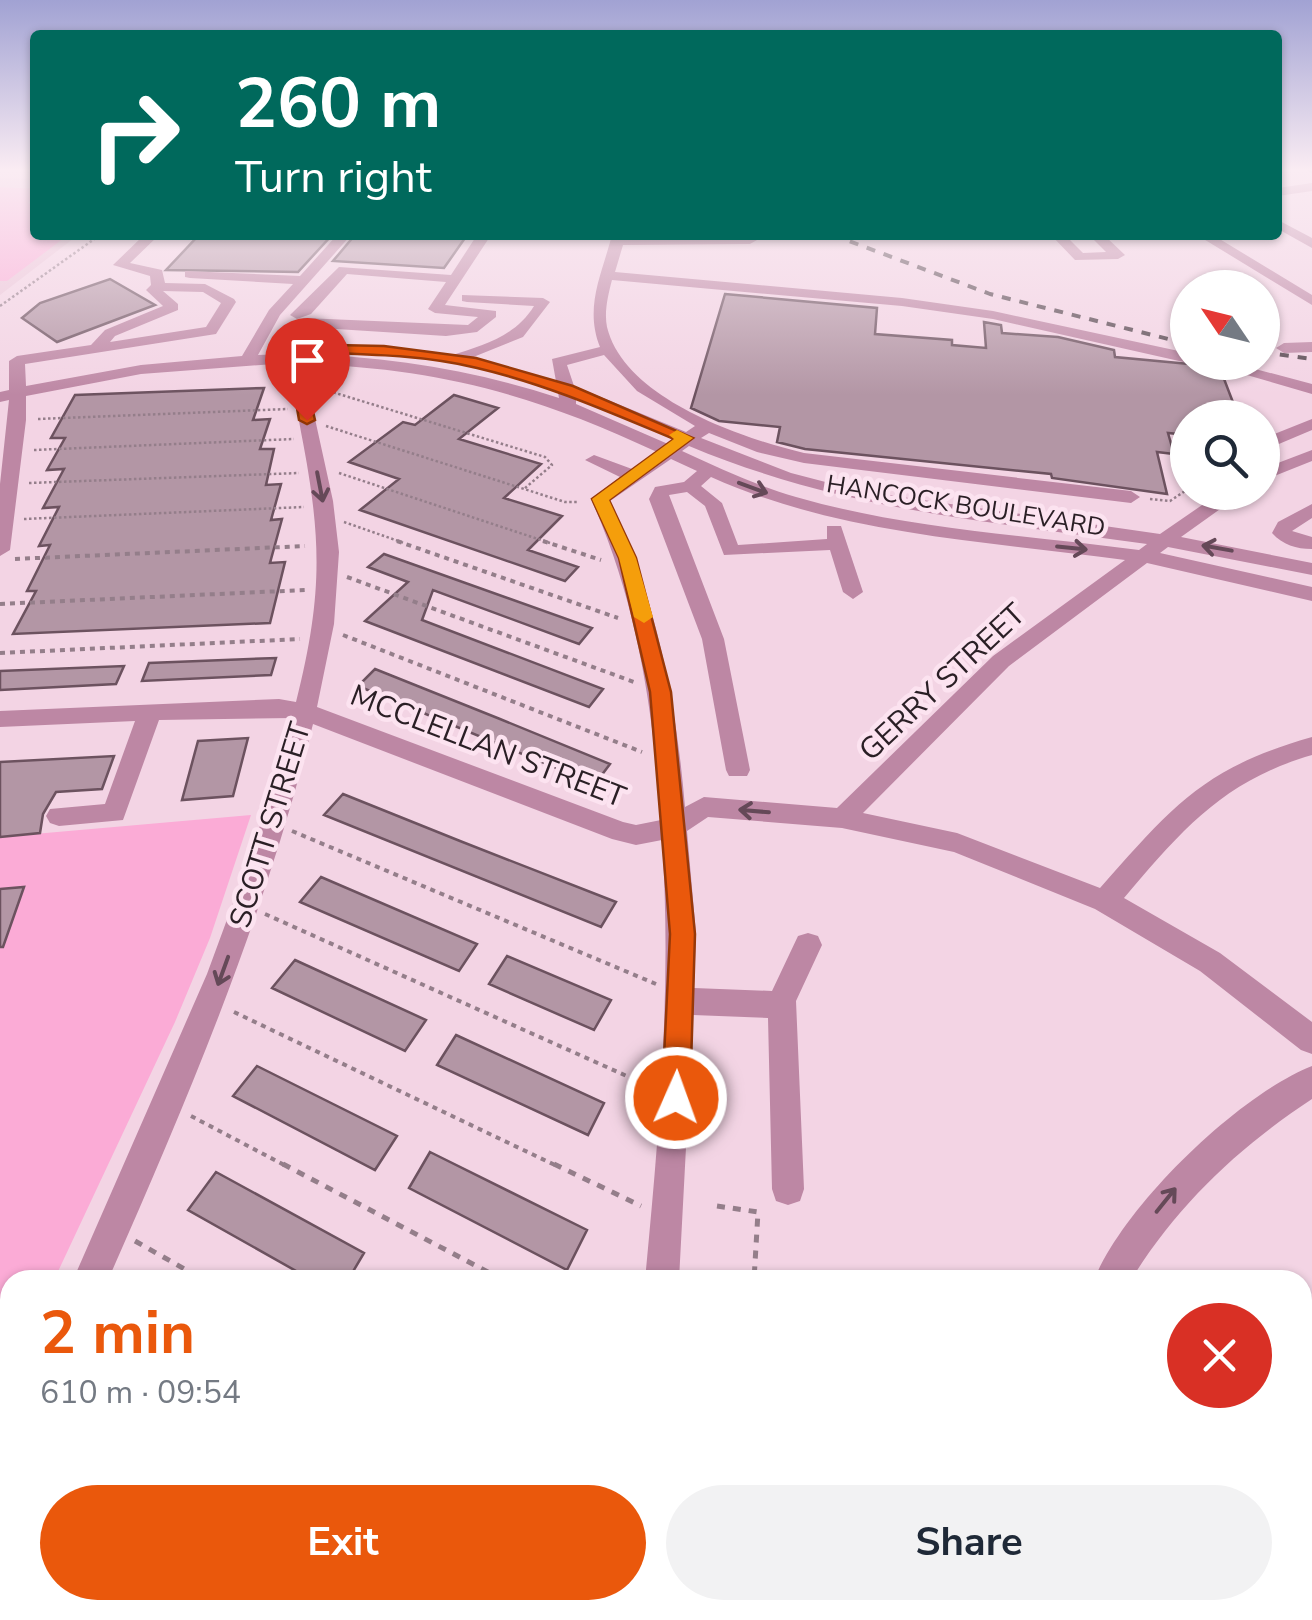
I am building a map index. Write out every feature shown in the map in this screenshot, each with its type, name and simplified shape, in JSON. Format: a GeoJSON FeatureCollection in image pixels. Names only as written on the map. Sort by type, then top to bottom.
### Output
{"type":"FeatureCollection","features":[{"type":"Feature","properties":{"kind":"street"},"geometry":{"type":"LineString","coordinates":[[143,244],[120,265],[158,280],[223,294],[229,302],[211,331]]}},
{"type":"Feature","properties":{"kind":"street"},"geometry":{"type":"LineString","coordinates":[[250,354],[274,313],[336,244]]}},
{"type":"Feature","properties":{"kind":"street"},"geometry":{"type":"LineString","coordinates":[[422,329],[478,244]]}},
{"type":"Feature","properties":{"kind":"street"},"geometry":{"type":"LineString","coordinates":[[617,244],[599,325],[609,348],[635,382],[707,426],[804,458],[1130,496]]}},
{"type":"Feature","properties":{"kind":"street"},"geometry":{"type":"LineString","coordinates":[[1067,244],[1080,257],[1118,255],[1105,244]]}},
{"type":"Feature","properties":{"kind":"street"},"geometry":{"type":"LineString","coordinates":[[1218,244],[1312,301]]}},
{"type":"Feature","properties":{"kind":"street"},"geometry":{"type":"LineString","coordinates":[[301,392],[284,341],[286,335],[344,270],[454,280]]}},
{"type":"Feature","properties":{"kind":"street"},"geometry":{"type":"LineString","coordinates":[[609,276],[920,304],[993,315],[1170,354]]}},
{"type":"Feature","properties":{"kind":"street"},"geometry":{"type":"LineString","coordinates":[[158,280],[304,280]]}},
{"type":"Feature","properties":{"kind":"street"},"geometry":{"type":"LineString","coordinates":[[99,345],[110,332],[173,306],[154,290],[158,280]]}},
{"type":"Feature","properties":{"kind":"street"},"geometry":{"type":"LineString","coordinates":[[439,303],[543,302],[531,325],[509,341],[456,359]]}},
{"type":"Feature","properties":{"kind":"street"},"geometry":{"type":"LineString","coordinates":[[274,313],[302,320],[422,329],[472,329],[491,314],[439,303]]}},
{"type":"Feature","properties":{"kind":"street"},"geometry":{"type":"LineString","coordinates":[[5,555],[4,520],[18,420],[9,388],[17,360],[211,331],[301,392],[446,372],[568,397]]}},
{"type":"Feature","properties":{"kind":"street"},"geometry":{"type":"LineString","coordinates":[[1284,348],[1312,347]]}},
{"type":"Feature","properties":{"kind":"street"},"geometry":{"type":"LineString","coordinates":[[568,397],[558,362],[609,348]]}},
{"type":"Feature","properties":{"kind":"street"},"geometry":{"type":"LineString","coordinates":[[301,392],[384,350],[456,359],[568,397]]}},
{"type":"Feature","properties":{"kind":"street"},"geometry":{"type":"LineString","coordinates":[[9,388],[250,354]]}},
{"type":"Feature","properties":{"kind":"street"},"geometry":{"type":"LineString","coordinates":[[1278,380],[1312,389]]}},
{"type":"Feature","properties":{"kind":"street","name":"SCOTT STREET"},"geometry":{"type":"LineString","coordinates":[[95,1270],[212,1002],[274,824],[306,712],[324,632],[328,568],[325,511],[301,392]]}},
{"type":"Feature","properties":{"kind":"street","name":"HANCOCK BOULEVARD"},"geometry":{"type":"LineString","coordinates":[[568,397],[685,438],[846,504],[963,535],[1145,556],[1312,594]]}},
{"type":"Feature","properties":{"kind":"street","name":"HANCOCK BOULEVARD"},"geometry":{"type":"LineString","coordinates":[[568,397],[668,451],[776,496],[1170,539],[1312,569]]}},
{"type":"Feature","properties":{"kind":"street"},"geometry":{"type":"LineString","coordinates":[[663,1270],[676,1098],[682,934],[669,762],[646,628],[630,570],[604,507],[632,476],[707,426]]}},
{"type":"Feature","properties":{"kind":"street"},"geometry":{"type":"LineString","coordinates":[[1280,440],[1308,430]]}},
{"type":"Feature","properties":{"kind":"street"},"geometry":{"type":"LineString","coordinates":[[1280,468],[1312,455]]}},
{"type":"Feature","properties":{"kind":"street"},"geometry":{"type":"LineString","coordinates":[[594,460],[632,476]]}},
{"type":"Feature","properties":{"kind":"street"},"geometry":{"type":"LineString","coordinates":[[709,470],[690,486],[660,491],[658,499],[713,639],[738,770]]}},
{"type":"Feature","properties":{"kind":"street"},"geometry":{"type":"LineString","coordinates":[[690,486],[713,503],[731,551],[837,544]]}},
{"type":"Feature","properties":{"kind":"street"},"geometry":{"type":"LineString","coordinates":[[846,504],[834,526],[853,592]]}},
{"type":"Feature","properties":{"kind":"street","name":"GERRY STREET"},"geometry":{"type":"LineString","coordinates":[[842,818],[1001,661],[1207,510]]}},
{"type":"Feature","properties":{"kind":"street"},"geometry":{"type":"LineString","coordinates":[[1312,510],[1285,526],[1282,533],[1299,543],[1312,544]]}},
{"type":"Feature","properties":{"kind":"street","name":"MCCLELLAN STREET"},"geometry":{"type":"LineString","coordinates":[[0,719],[278,707],[306,712],[636,835],[672,828],[704,807],[842,818],[904,830],[984,851],[1105,901],[1210,962],[1312,1040]]}},
{"type":"Feature","properties":{"kind":"street"},"geometry":{"type":"LineString","coordinates":[[59,816],[114,812],[150,712]]}},
{"type":"Feature","properties":{"kind":"street"},"geometry":{"type":"LineString","coordinates":[[1105,901],[1214,786],[1261,759],[1312,746]]}},
{"type":"Feature","properties":{"kind":"street"},"geometry":{"type":"LineString","coordinates":[[788,1189],[782,1006],[808,945]]}},
{"type":"Feature","properties":{"kind":"street"},"geometry":{"type":"LineString","coordinates":[[680,997],[782,1006]]}},
{"type":"Feature","properties":{"kind":"street"},"geometry":{"type":"LineString","coordinates":[[1117,1270],[1172,1191],[1212,1152],[1255,1117],[1312,1081]]}},
{"type":"Feature","properties":{"kind":"path"},"geometry":{"type":"LineString","coordinates":[[0,306],[88,244]]}},
{"type":"Feature","properties":{"kind":"path"},"geometry":{"type":"LineString","coordinates":[[18,420],[301,392],[545,457],[552,466],[524,488]]}},
{"type":"Feature","properties":{"kind":"path"},"geometry":{"type":"LineString","coordinates":[[14,451],[301,392],[524,488],[564,502],[604,507]]}},
{"type":"Feature","properties":{"kind":"path"},"geometry":{"type":"LineString","coordinates":[[9,484],[317,469],[630,570]]}},
{"type":"Feature","properties":{"kind":"path"},"geometry":{"type":"LineString","coordinates":[[1130,496],[1170,502]]}},
{"type":"Feature","properties":{"kind":"path"},"geometry":{"type":"LineString","coordinates":[[4,520],[325,511],[646,628]]}},
{"type":"Feature","properties":{"kind":"path"},"geometry":{"type":"LineString","coordinates":[[5,555],[328,568],[660,692]]}},
{"type":"Feature","properties":{"kind":"path"},"geometry":{"type":"LineString","coordinates":[[0,604],[328,568]]}},
{"type":"Feature","properties":{"kind":"path"},"geometry":{"type":"LineString","coordinates":[[0,653],[324,632],[669,762]]}},
{"type":"Feature","properties":{"kind":"path"},"geometry":{"type":"LineString","coordinates":[[274,824],[680,997]]}},
{"type":"Feature","properties":{"kind":"path"},"geometry":{"type":"LineString","coordinates":[[247,906],[676,1098]]}},
{"type":"Feature","properties":{"kind":"path"},"geometry":{"type":"LineString","coordinates":[[212,1002],[667,1219]]}},
{"type":"Feature","properties":{"kind":"path"},"geometry":{"type":"LineString","coordinates":[[169,1104],[484,1270]]}},
{"type":"Feature","properties":{"kind":"path"},"geometry":{"type":"LineString","coordinates":[[718,1206],[758,1212],[755,1270]]}},
{"type":"Feature","properties":{"kind":"path"},"geometry":{"type":"LineString","coordinates":[[114,1228],[187,1270]]}},
{"type":"Feature","properties":{"kind":"shaded area"},"geometry":{"type":"Polygon","coordinates":[[[0,244],[67,244],[0,295],[0,244]]]}},
{"type":"Feature","properties":{"kind":"shaded area"},"geometry":{"type":"Polygon","coordinates":[[[0,244],[57,244],[7,281],[0,281],[0,244]]]}},
{"type":"Feature","properties":{"kind":"shaded area"},"geometry":{"type":"Polygon","coordinates":[[[251,815],[210,938],[175,1022],[59,1270],[0,1270],[0,837],[251,815]]]}},
{"type":"Feature","properties":{"kind":"building"},"geometry":{"type":"Polygon","coordinates":[[[191,244],[324,244],[298,272],[166,270],[191,244]]]}},
{"type":"Feature","properties":{"kind":"building"},"geometry":{"type":"Polygon","coordinates":[[[348,244],[461,244],[444,268],[333,261],[348,244]]]}},
{"type":"Feature","properties":{"kind":"building"},"geometry":{"type":"Polygon","coordinates":[[[110,279],[155,305],[57,342],[22,318],[40,303],[110,279]]]}},
{"type":"Feature","properties":{"kind":"building"},"geometry":{"type":"Polygon","coordinates":[[[725,294],[877,308],[875,334],[952,340],[952,345],[986,348],[984,322],[1001,325],[1002,333],[1058,337],[1114,350],[1115,357],[1170,362],[1170,380],[1224,380],[1232,400],[1170,400],[1170,454],[1157,452],[1167,494],[1052,478],[1051,474],[805,449],[777,442],[780,427],[719,421],[691,408],[725,294]]]}},
{"type":"Feature","properties":{"kind":"building"},"geometry":{"type":"Polygon","coordinates":[[[264,388],[253,420],[270,419],[260,449],[274,449],[266,485],[281,484],[271,520],[282,519],[270,563],[285,562],[270,623],[13,634],[36,591],[27,591],[50,545],[39,546],[59,507],[43,508],[64,469],[47,470],[65,438],[51,438],[75,395],[264,388]]]}},
{"type":"Feature","properties":{"kind":"building"},"geometry":{"type":"Polygon","coordinates":[[[454,395],[498,408],[459,439],[541,464],[504,498],[562,516],[528,550],[578,567],[565,581],[360,510],[399,479],[349,462],[403,422],[415,425],[454,395]]]}},
{"type":"Feature","properties":{"kind":"building"},"geometry":{"type":"Polygon","coordinates":[[[384,554],[592,628],[579,644],[433,590],[422,620],[603,689],[589,707],[365,621],[408,582],[368,567],[384,554]]]}},
{"type":"Feature","properties":{"kind":"building"},"geometry":{"type":"Polygon","coordinates":[[[276,658],[271,675],[142,681],[149,663],[276,658]]]}},
{"type":"Feature","properties":{"kind":"building"},"geometry":{"type":"Polygon","coordinates":[[[124,666],[116,684],[0,690],[0,671],[124,666]]]}},
{"type":"Feature","properties":{"kind":"building"},"geometry":{"type":"Polygon","coordinates":[[[375,669],[610,764],[595,784],[358,686],[375,669]]]}},
{"type":"Feature","properties":{"kind":"building"},"geometry":{"type":"Polygon","coordinates":[[[248,738],[233,796],[182,800],[198,741],[248,738]]]}},
{"type":"Feature","properties":{"kind":"building"},"geometry":{"type":"Polygon","coordinates":[[[114,756],[102,789],[56,792],[43,814],[40,833],[0,837],[0,762],[114,756]]]}},
{"type":"Feature","properties":{"kind":"building"},"geometry":{"type":"Polygon","coordinates":[[[343,794],[616,902],[601,927],[324,815],[343,794]]]}},
{"type":"Feature","properties":{"kind":"building"},"geometry":{"type":"Polygon","coordinates":[[[321,877],[477,944],[459,971],[300,902],[321,877]]]}},
{"type":"Feature","properties":{"kind":"building"},"geometry":{"type":"Polygon","coordinates":[[[24,887],[3,947],[0,947],[0,889],[24,887]]]}},
{"type":"Feature","properties":{"kind":"building"},"geometry":{"type":"Polygon","coordinates":[[[507,956],[611,1000],[594,1030],[489,984],[507,956]]]}},
{"type":"Feature","properties":{"kind":"building"},"geometry":{"type":"Polygon","coordinates":[[[295,960],[426,1020],[405,1051],[272,988],[295,960]]]}},
{"type":"Feature","properties":{"kind":"building"},"geometry":{"type":"Polygon","coordinates":[[[456,1035],[604,1103],[588,1135],[437,1065],[456,1035]]]}},
{"type":"Feature","properties":{"kind":"building"},"geometry":{"type":"Polygon","coordinates":[[[257,1066],[397,1136],[375,1170],[233,1096],[257,1066]]]}},
{"type":"Feature","properties":{"kind":"building"},"geometry":{"type":"Polygon","coordinates":[[[430,1152],[587,1230],[567,1270],[409,1188],[430,1152]]]}},
{"type":"Feature","properties":{"kind":"building"},"geometry":{"type":"Polygon","coordinates":[[[216,1172],[364,1253],[354,1270],[294,1270],[188,1210],[216,1172]]]}},
{"type":"Feature","properties":{"kind":"railway"},"geometry":{"type":"LineString","coordinates":[[856,244],[990,294],[1170,339]]}},
{"type":"Feature","properties":{"kind":"railway"},"geometry":{"type":"LineString","coordinates":[[1280,355],[1312,359]]}},
{"type":"Feature","properties":{"kind":"slow traffic"},"geometry":{"type":"LineString","coordinates":[[644,617],[628,558],[600,499],[685,438],[677,435]]}},
{"type":"Feature","properties":{"kind":"route"},"geometry":{"type":"LineString","coordinates":[[307,420],[291,347],[384,350],[476,363],[568,389],[685,438],[600,499],[628,558],[650,642],[669,762],[682,934],[676,1098]]}}]}
